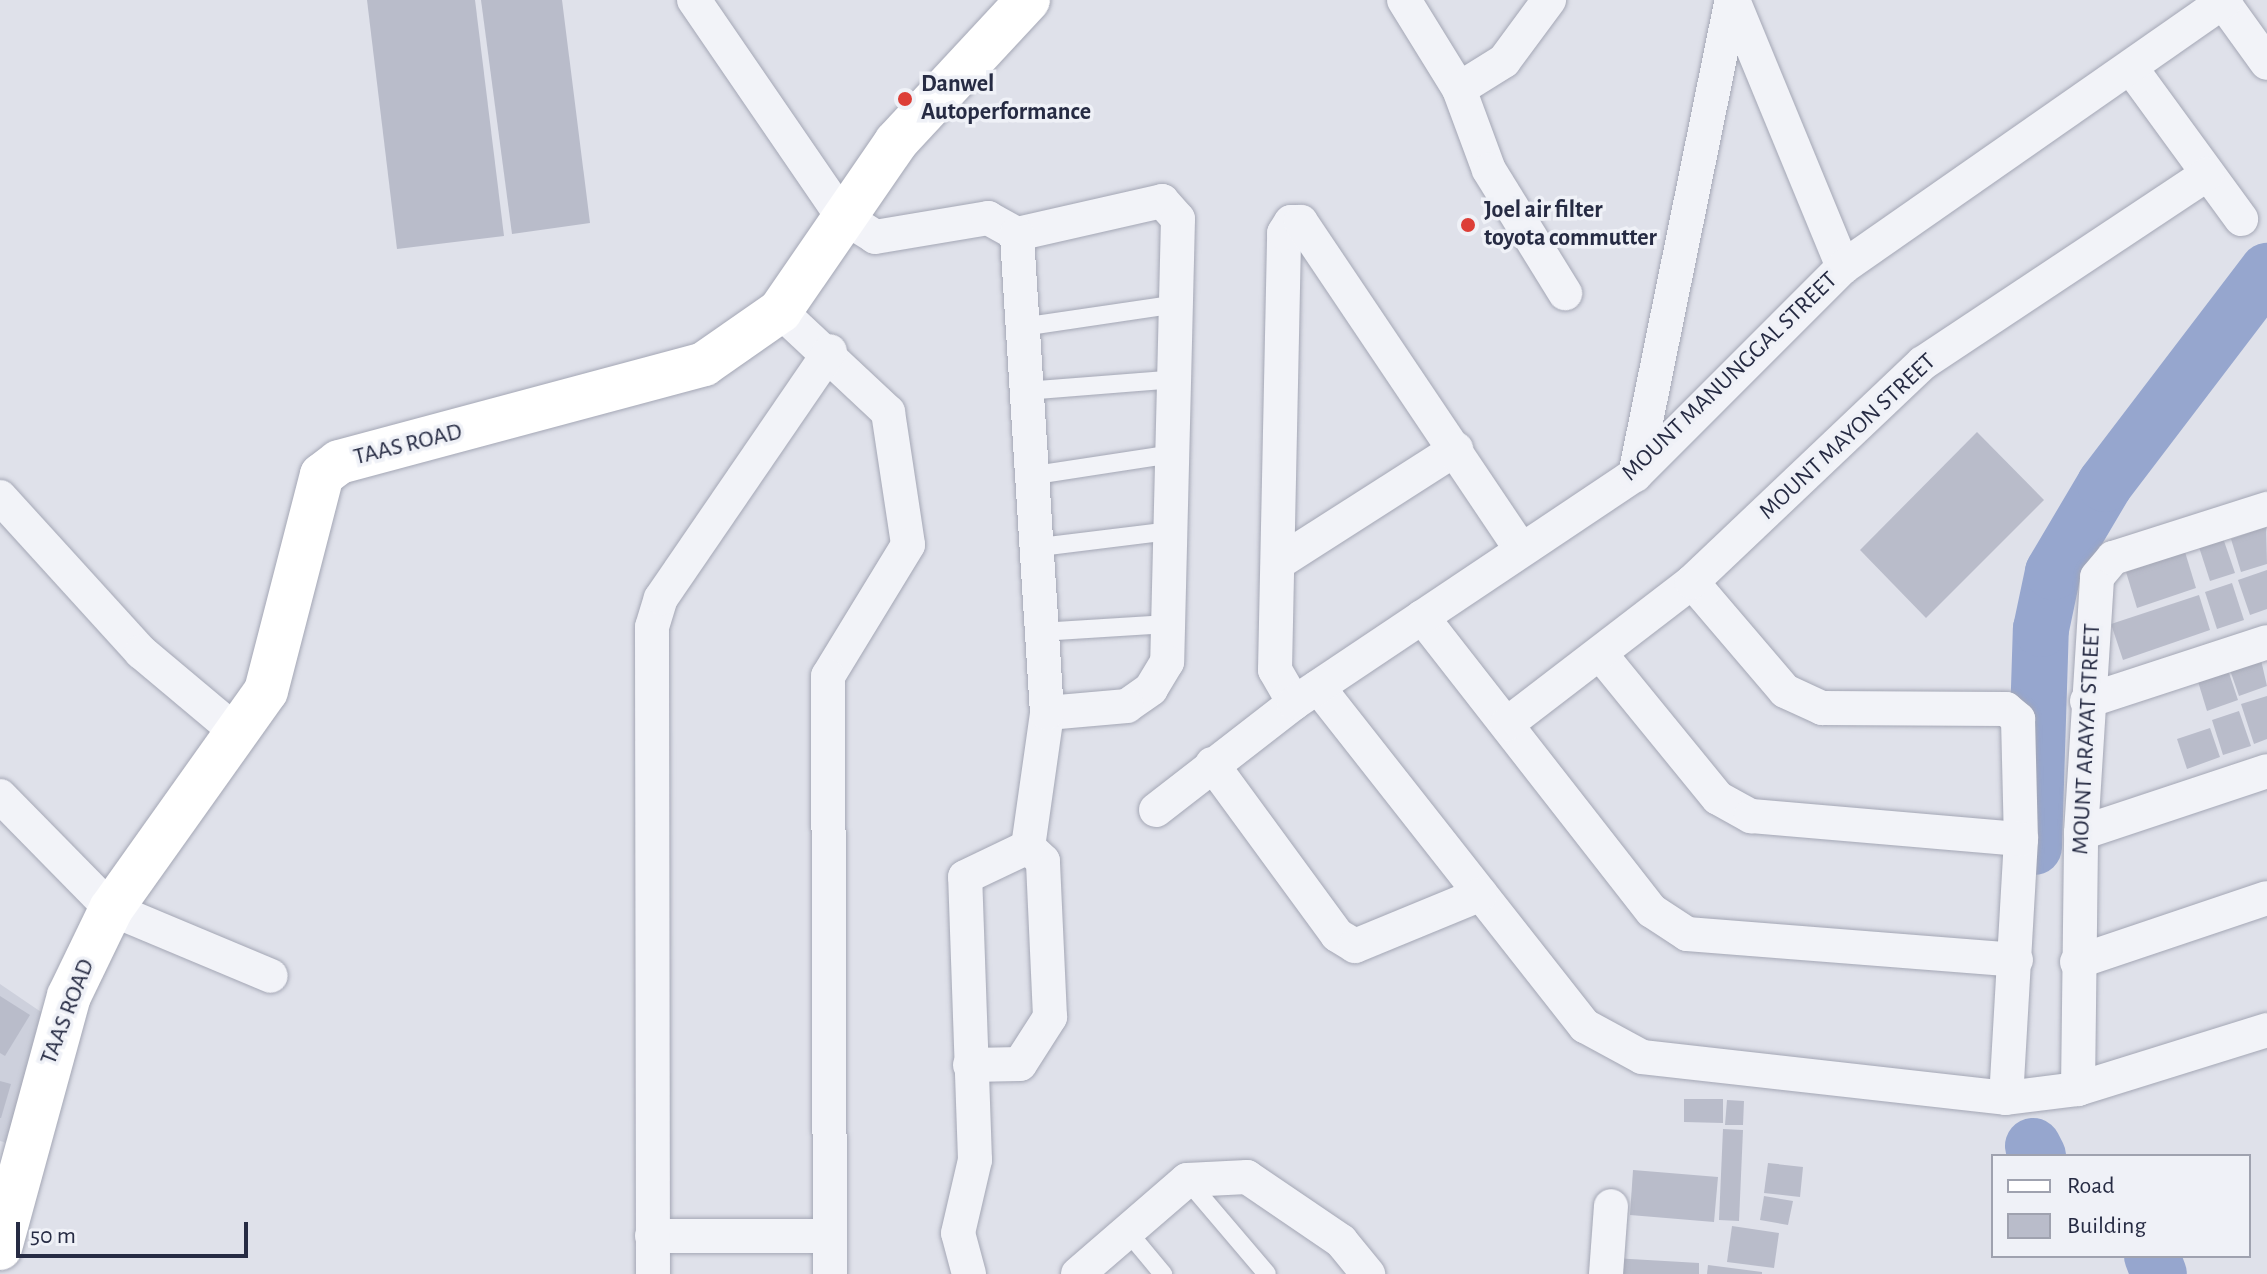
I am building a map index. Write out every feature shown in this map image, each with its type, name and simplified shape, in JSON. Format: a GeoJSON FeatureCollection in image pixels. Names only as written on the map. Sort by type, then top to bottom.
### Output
{"type":"FeatureCollection","features":[{"type":"Feature","properties":{"kind":"street"},"geometry":{"type":"LineString","coordinates":[[694,0],[842,216],[875,237],[988,218],[1017,234],[1162,201],[1178,219],[1167,662],[1151,689],[1127,706],[1047,713]]}},
{"type":"Feature","properties":{"kind":"street","name":"TAAS ROAD"},"geometry":{"type":"LineString","coordinates":[[0,1248],[69,996],[111,909],[240,735],[266,691],[322,475],[339,462],[676,376],[780,311],[842,216],[896,142],[1028,0]]}},
{"type":"Feature","properties":{"kind":"street"},"geometry":{"type":"LineString","coordinates":[[1404,0],[1459,89],[1489,170],[1565,293]]}},
{"type":"Feature","properties":{"kind":"street"},"geometry":{"type":"LineString","coordinates":[[1459,89],[1504,61],[1549,0]]}},
{"type":"Feature","properties":{"kind":"street"},"geometry":{"type":"LineString","coordinates":[[1733,0],[1843,267]]}},
{"type":"Feature","properties":{"kind":"street"},"geometry":{"type":"LineString","coordinates":[[1635,475],[1733,0]]}},
{"type":"Feature","properties":{"kind":"street"},"geometry":{"type":"LineString","coordinates":[[2224,1],[2267,63]]}},
{"type":"Feature","properties":{"kind":"street","name":"MOUNT MANUNGGAL STREET"},"geometry":{"type":"LineString","coordinates":[[1156,810],[1212,764],[1306,695],[1635,475],[1843,267],[2224,1]]}},
{"type":"Feature","properties":{"kind":"street"},"geometry":{"type":"LineString","coordinates":[[2131,68],[2241,219]]}},
{"type":"Feature","properties":{"kind":"street","name":"MOUNT MAYON STREET"},"geometry":{"type":"LineString","coordinates":[[1507,724],[1602,656],[1692,582],[1923,363],[2207,174]]}},
{"type":"Feature","properties":{"kind":"street"},"geometry":{"type":"LineString","coordinates":[[1521,549],[1301,222],[1291,222],[1284,233],[1281,561],[1275,670],[1306,695],[1481,894],[1585,1026],[1642,1057],[2006,1098],[2078,1089],[2267,1030]]}},
{"type":"Feature","properties":{"kind":"street"},"geometry":{"type":"LineString","coordinates":[[1017,234],[1032,548],[1047,713],[1028,847]]}},
{"type":"Feature","properties":{"kind":"street"},"geometry":{"type":"LineString","coordinates":[[780,311],[830,351],[888,412],[908,545],[828,676],[830,1274]]}},
{"type":"Feature","properties":{"kind":"street"},"geometry":{"type":"LineString","coordinates":[[653,1274],[652,627],[661,598],[830,351]]}},
{"type":"Feature","properties":{"kind":"street"},"geometry":{"type":"LineString","coordinates":[[1281,561],[1456,449]]}},
{"type":"Feature","properties":{"kind":"street"},"geometry":{"type":"LineString","coordinates":[[0,497],[141,652],[240,735]]}},
{"type":"Feature","properties":{"kind":"street","name":"MOUNT ARAYAT STREET"},"geometry":{"type":"LineString","coordinates":[[2078,1089],[2077,962],[2087,701],[2102,566],[2267,509]]}},
{"type":"Feature","properties":{"kind":"street"},"geometry":{"type":"LineString","coordinates":[[1692,582],[1785,691],[1822,708],[2006,709],[2023,736],[2016,960],[2006,1098]]}},
{"type":"Feature","properties":{"kind":"street"},"geometry":{"type":"LineString","coordinates":[[1422,617],[1652,911],[1687,934],[2016,960]]}},
{"type":"Feature","properties":{"kind":"street"},"geometry":{"type":"LineString","coordinates":[[2087,701],[2267,642]]}},
{"type":"Feature","properties":{"kind":"street"},"geometry":{"type":"LineString","coordinates":[[1602,656],[1718,798],[1751,816],[2021,839]]}},
{"type":"Feature","properties":{"kind":"street"},"geometry":{"type":"LineString","coordinates":[[1212,764],[1337,935],[1355,946],[1481,894]]}},
{"type":"Feature","properties":{"kind":"street"},"geometry":{"type":"LineString","coordinates":[[2081,833],[2267,771]]}},
{"type":"Feature","properties":{"kind":"street"},"geometry":{"type":"LineString","coordinates":[[0,796],[111,909],[271,976]]}},
{"type":"Feature","properties":{"kind":"street"},"geometry":{"type":"LineString","coordinates":[[970,1065],[1020,1064],[1050,1017],[1043,861],[1028,847]]}},
{"type":"Feature","properties":{"kind":"street"},"geometry":{"type":"LineString","coordinates":[[969,1274],[958,1233],[975,1160],[965,877],[1028,847]]}},
{"type":"Feature","properties":{"kind":"street"},"geometry":{"type":"LineString","coordinates":[[2077,962],[2267,898]]}},
{"type":"Feature","properties":{"kind":"street"},"geometry":{"type":"LineString","coordinates":[[1078,1274],[1187,1180],[1247,1177],[1341,1241],[1368,1274]]}},
{"type":"Feature","properties":{"kind":"street"},"geometry":{"type":"LineString","coordinates":[[1606,1274],[1611,1206]]}},
{"type":"Feature","properties":{"kind":"street"},"geometry":{"type":"LineString","coordinates":[[652,1236],[830,1236]]}},
{"type":"Feature","properties":{"kind":"lane"},"geometry":{"type":"LineString","coordinates":[[1022,327],[1178,304]]}},
{"type":"Feature","properties":{"kind":"lane"},"geometry":{"type":"LineString","coordinates":[[1025,391],[1176,379]]}},
{"type":"Feature","properties":{"kind":"lane"},"geometry":{"type":"LineString","coordinates":[[1029,476],[1173,454]]}},
{"type":"Feature","properties":{"kind":"lane"},"geometry":{"type":"LineString","coordinates":[[1032,548],[1171,531]]}},
{"type":"Feature","properties":{"kind":"lane"},"geometry":{"type":"LineString","coordinates":[[1041,632],[1167,624]]}},
{"type":"Feature","properties":{"kind":"lane"},"geometry":{"type":"LineString","coordinates":[[1187,1180],[1267,1274]]}},
{"type":"Feature","properties":{"kind":"lane"},"geometry":{"type":"LineString","coordinates":[[1128,1232],[1163,1274]]}},
{"type":"Feature","properties":{"kind":"shaded area"},"geometry":{"type":"Polygon","coordinates":[[[0,984],[44,1014],[7,1143],[0,1141],[0,984]]]}},
{"type":"Feature","properties":{"kind":"building"},"geometry":{"type":"Polygon","coordinates":[[[367,0],[475,0],[504,236],[397,249],[367,0]]]}},
{"type":"Feature","properties":{"kind":"building"},"geometry":{"type":"Polygon","coordinates":[[[481,0],[562,0],[590,223],[512,234],[481,0]]]}},
{"type":"Feature","properties":{"kind":"building"},"geometry":{"type":"Polygon","coordinates":[[[1977,432],[2044,500],[1926,618],[1860,550],[1977,432]]]}},
{"type":"Feature","properties":{"kind":"building"},"geometry":{"type":"Polygon","coordinates":[[[2266,527],[2267,564],[2241,572],[2231,539],[2266,527]]]}},
{"type":"Feature","properties":{"kind":"building"},"geometry":{"type":"Polygon","coordinates":[[[2223,538],[2235,573],[2210,581],[2199,547],[2223,538]]]}},
{"type":"Feature","properties":{"kind":"building"},"geometry":{"type":"Polygon","coordinates":[[[2185,552],[2196,588],[2137,608],[2126,572],[2185,552]]]}},
{"type":"Feature","properties":{"kind":"building"},"geometry":{"type":"Polygon","coordinates":[[[2267,570],[2267,609],[2250,615],[2238,580],[2267,570]]]}},
{"type":"Feature","properties":{"kind":"building"},"geometry":{"type":"Polygon","coordinates":[[[2232,583],[2244,620],[2217,629],[2205,592],[2232,583]]]}},
{"type":"Feature","properties":{"kind":"building"},"geometry":{"type":"Polygon","coordinates":[[[2199,595],[2210,630],[2123,660],[2111,624],[2199,595]]]}},
{"type":"Feature","properties":{"kind":"building"},"geometry":{"type":"Polygon","coordinates":[[[2261,660],[2267,686],[2239,696],[2230,670],[2261,660]]]}},
{"type":"Feature","properties":{"kind":"building"},"geometry":{"type":"Polygon","coordinates":[[[2226,664],[2238,700],[2207,711],[2196,675],[2226,664]]]}},
{"type":"Feature","properties":{"kind":"building"},"geometry":{"type":"Polygon","coordinates":[[[2267,696],[2267,739],[2254,744],[2241,704],[2267,696]]]}},
{"type":"Feature","properties":{"kind":"building"},"geometry":{"type":"Polygon","coordinates":[[[2239,711],[2251,746],[2223,755],[2212,720],[2239,711]]]}},
{"type":"Feature","properties":{"kind":"building"},"geometry":{"type":"Polygon","coordinates":[[[2210,728],[2220,757],[2187,769],[2177,739],[2210,728]]]}},
{"type":"Feature","properties":{"kind":"building"},"geometry":{"type":"Polygon","coordinates":[[[0,996],[30,1015],[5,1056],[0,1053],[0,996]]]}},
{"type":"Feature","properties":{"kind":"building"},"geometry":{"type":"Polygon","coordinates":[[[0,1081],[11,1084],[1,1118],[0,1118],[0,1081]]]}},
{"type":"Feature","properties":{"kind":"building"},"geometry":{"type":"Polygon","coordinates":[[[1684,1099],[1723,1099],[1723,1123],[1684,1122],[1684,1099]]]}},
{"type":"Feature","properties":{"kind":"building"},"geometry":{"type":"Polygon","coordinates":[[[1727,1100],[1744,1101],[1743,1125],[1725,1125],[1727,1100]]]}},
{"type":"Feature","properties":{"kind":"building"},"geometry":{"type":"Polygon","coordinates":[[[1723,1129],[1743,1130],[1739,1221],[1719,1220],[1723,1129]]]}},
{"type":"Feature","properties":{"kind":"building"},"geometry":{"type":"Polygon","coordinates":[[[1768,1163],[1803,1167],[1800,1197],[1764,1193],[1768,1163]]]}},
{"type":"Feature","properties":{"kind":"building"},"geometry":{"type":"Polygon","coordinates":[[[1633,1170],[1718,1177],[1714,1222],[1630,1215],[1633,1170]]]}},
{"type":"Feature","properties":{"kind":"building"},"geometry":{"type":"Polygon","coordinates":[[[1764,1196],[1793,1201],[1788,1225],[1760,1220],[1764,1196]]]}},
{"type":"Feature","properties":{"kind":"building"},"geometry":{"type":"Polygon","coordinates":[[[1732,1226],[1779,1233],[1774,1268],[1727,1262],[1732,1226]]]}},
{"type":"Feature","properties":{"kind":"building"},"geometry":{"type":"Polygon","coordinates":[[[1613,1258],[1699,1263],[1699,1274],[1612,1274],[1613,1258]]]}},
{"type":"Feature","properties":{"kind":"building"},"geometry":{"type":"Polygon","coordinates":[[[1708,1265],[1762,1272],[1762,1274],[1707,1274],[1708,1265]]]}},
{"type":"Feature","properties":{"kind":"waterway"},"geometry":{"type":"LineString","coordinates":[[2034,847],[2041,629],[2053,572],[2105,484],[2267,271]]}},
{"type":"Feature","properties":{"kind":"waterway"},"geometry":{"type":"LineString","coordinates":[[2033,1146],[2037,1154]]}},
{"type":"Feature","properties":{"kind":"waterway"},"geometry":{"type":"LineString","coordinates":[[2153,1258],[2159,1274]]}},
{"type":"Feature","properties":{"kind":"place","name":"Danwel Autoperformance"},"geometry":{"type":"Point","coordinates":[905,99]}},
{"type":"Feature","properties":{"kind":"place","name":"Joel air filter toyota commutter"},"geometry":{"type":"Point","coordinates":[1468,225]}}]}
